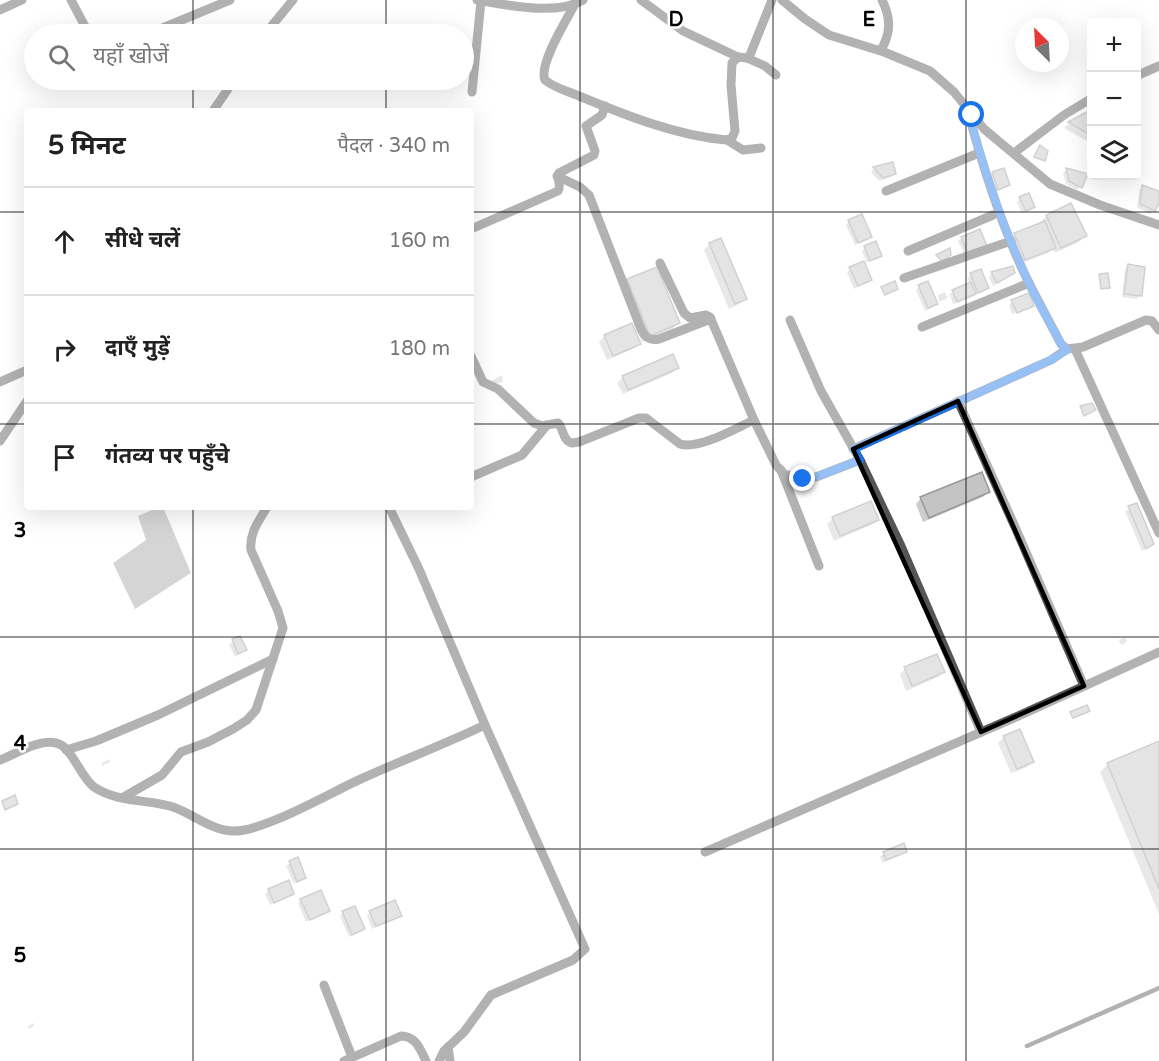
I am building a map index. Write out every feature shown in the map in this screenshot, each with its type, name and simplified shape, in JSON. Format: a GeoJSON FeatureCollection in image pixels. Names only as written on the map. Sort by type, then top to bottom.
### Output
{"type":"FeatureCollection","features":[{"type":"Feature","properties":{"kind":"street"},"geometry":{"type":"LineString","coordinates":[[0,10],[22,0]]}},
{"type":"Feature","properties":{"kind":"street"},"geometry":{"type":"LineString","coordinates":[[71,0],[84,24]]}},
{"type":"Feature","properties":{"kind":"street"},"geometry":{"type":"LineString","coordinates":[[172,24],[230,0]]}},
{"type":"Feature","properties":{"kind":"street"},"geometry":{"type":"LineString","coordinates":[[273,24],[293,0]]}},
{"type":"Feature","properties":{"kind":"street"},"geometry":{"type":"LineString","coordinates":[[474,66],[479,0],[556,8],[579,2]]}},
{"type":"Feature","properties":{"kind":"street"},"geometry":{"type":"LineString","coordinates":[[641,0],[683,31],[765,66],[776,75]]}},
{"type":"Feature","properties":{"kind":"street"},"geometry":{"type":"LineString","coordinates":[[727,140],[732,138],[735,131],[731,70],[733,60],[750,55],[772,0]]}},
{"type":"Feature","properties":{"kind":"street"},"geometry":{"type":"LineString","coordinates":[[782,0],[805,20],[829,36],[881,50],[930,71],[954,92],[984,129],[1059,190],[1159,225]]}},
{"type":"Feature","properties":{"kind":"street"},"geometry":{"type":"LineString","coordinates":[[881,50],[890,22],[882,0]]}},
{"type":"Feature","properties":{"kind":"street"},"geometry":{"type":"LineString","coordinates":[[579,2],[546,62],[543,75],[549,83],[604,106],[675,130],[727,140],[740,149],[761,148]]}},
{"type":"Feature","properties":{"kind":"street"},"geometry":{"type":"LineString","coordinates":[[1141,74],[1159,66]]}},
{"type":"Feature","properties":{"kind":"street"},"geometry":{"type":"LineString","coordinates":[[215,108],[227,90]]}},
{"type":"Feature","properties":{"kind":"street"},"geometry":{"type":"LineString","coordinates":[[219,101],[222,108]]}},
{"type":"Feature","properties":{"kind":"street"},"geometry":{"type":"LineString","coordinates":[[1014,153],[1064,115],[1087,101]]}},
{"type":"Feature","properties":{"kind":"street"},"geometry":{"type":"LineString","coordinates":[[557,176],[561,170],[594,155],[595,151],[586,126],[602,115],[604,106]]}},
{"type":"Feature","properties":{"kind":"street"},"geometry":{"type":"LineString","coordinates":[[968,110],[979,153],[1029,283],[1061,344],[1071,349],[1159,533]]}},
{"type":"Feature","properties":{"kind":"street"},"geometry":{"type":"LineString","coordinates":[[886,191],[979,153]]}},
{"type":"Feature","properties":{"kind":"street"},"geometry":{"type":"LineString","coordinates":[[474,229],[558,191],[560,186],[557,176]]}},
{"type":"Feature","properties":{"kind":"street"},"geometry":{"type":"LineString","coordinates":[[557,176],[580,187],[589,195],[646,337],[652,340],[659,339],[711,319]]}},
{"type":"Feature","properties":{"kind":"street"},"geometry":{"type":"LineString","coordinates":[[908,251],[993,214]]}},
{"type":"Feature","properties":{"kind":"street"},"geometry":{"type":"LineString","coordinates":[[904,278],[1011,241]]}},
{"type":"Feature","properties":{"kind":"street"},"geometry":{"type":"LineString","coordinates":[[660,263],[684,313],[690,318],[706,315],[711,319],[754,420],[776,465],[781,470],[793,477],[816,477],[860,460]]}},
{"type":"Feature","properties":{"kind":"street"},"geometry":{"type":"LineString","coordinates":[[922,327],[1029,283]]}},
{"type":"Feature","properties":{"kind":"street"},"geometry":{"type":"LineString","coordinates":[[790,320],[821,391],[860,460],[901,546],[981,732]]}},
{"type":"Feature","properties":{"kind":"street"},"geometry":{"type":"LineString","coordinates":[[854,449],[1071,349],[1146,320],[1152,321],[1159,330]]}},
{"type":"Feature","properties":{"kind":"street"},"geometry":{"type":"LineString","coordinates":[[474,362],[483,382],[498,389],[534,423],[542,426],[558,423],[565,438],[572,443],[639,418],[646,418],[680,444],[686,446],[704,442],[754,420]]}},
{"type":"Feature","properties":{"kind":"street"},"geometry":{"type":"LineString","coordinates":[[0,382],[24,371]]}},
{"type":"Feature","properties":{"kind":"street"},"geometry":{"type":"LineString","coordinates":[[958,401],[1083,686]]}},
{"type":"Feature","properties":{"kind":"street"},"geometry":{"type":"LineString","coordinates":[[0,441],[24,405]]}},
{"type":"Feature","properties":{"kind":"street"},"geometry":{"type":"LineString","coordinates":[[474,476],[522,455],[547,425]]}},
{"type":"Feature","properties":{"kind":"street"},"geometry":{"type":"LineString","coordinates":[[781,470],[819,566]]}},
{"type":"Feature","properties":{"kind":"street"},"geometry":{"type":"LineString","coordinates":[[122,798],[162,775],[181,752],[208,742],[247,720],[256,710],[282,633],[283,623],[255,561],[250,540],[265,510]]}},
{"type":"Feature","properties":{"kind":"street"},"geometry":{"type":"LineString","coordinates":[[394,510],[485,726],[585,949],[573,960],[490,995],[464,1032],[448,1047],[439,1061]]}},
{"type":"Feature","properties":{"kind":"street"},"geometry":{"type":"LineString","coordinates":[[705,852],[1159,652]]}},
{"type":"Feature","properties":{"kind":"street"},"geometry":{"type":"LineString","coordinates":[[66,750],[96,741],[147,719],[273,659]]}},
{"type":"Feature","properties":{"kind":"street"},"geometry":{"type":"LineString","coordinates":[[0,760],[47,742],[59,744],[90,783],[111,795],[169,806],[231,831],[249,829],[485,726]]}},
{"type":"Feature","properties":{"kind":"street"},"geometry":{"type":"LineString","coordinates":[[324,985],[348,1059],[391,1039],[409,1036],[419,1046],[426,1061]]}},
{"type":"Feature","properties":{"kind":"street"},"geometry":{"type":"LineString","coordinates":[[448,1047],[450,1061]]}},
{"type":"Feature","properties":{"kind":"lane"},"geometry":{"type":"LineString","coordinates":[[1027,1046],[1159,988]]}},
{"type":"Feature","properties":{"kind":"highlighted area"},"geometry":{"type":"Polygon","coordinates":[[[958,401],[1084,686],[981,732],[853,449],[958,401]]]}},
{"type":"Feature","properties":{"kind":"shaded area"},"geometry":{"type":"Polygon","coordinates":[[[152,510],[164,510],[191,573],[135,609],[113,563],[146,540],[138,516],[152,510]]]}},
{"type":"Feature","properties":{"kind":"building"},"geometry":{"type":"Polygon","coordinates":[[[1087,112],[1087,133],[1068,122],[1087,112]]]}},
{"type":"Feature","properties":{"kind":"building"},"geometry":{"type":"Polygon","coordinates":[[[1040,145],[1048,151],[1045,161],[1034,157],[1040,145]]]}},
{"type":"Feature","properties":{"kind":"building"},"geometry":{"type":"Polygon","coordinates":[[[893,162],[896,174],[883,178],[873,167],[893,162]]]}},
{"type":"Feature","properties":{"kind":"building"},"geometry":{"type":"Polygon","coordinates":[[[1004,168],[1010,185],[998,190],[992,172],[1004,168]]]}},
{"type":"Feature","properties":{"kind":"building"},"geometry":{"type":"Polygon","coordinates":[[[1066,168],[1087,174],[1082,188],[1069,181],[1066,168]]]}},
{"type":"Feature","properties":{"kind":"building"},"geometry":{"type":"Polygon","coordinates":[[[1142,185],[1159,191],[1159,203],[1155,211],[1140,204],[1142,185]]]}},
{"type":"Feature","properties":{"kind":"building"},"geometry":{"type":"Polygon","coordinates":[[[1029,193],[1035,207],[1026,211],[1019,197],[1029,193]]]}},
{"type":"Feature","properties":{"kind":"building"},"geometry":{"type":"Polygon","coordinates":[[[1071,203],[1087,236],[1061,248],[1046,215],[1071,203]]]}},
{"type":"Feature","properties":{"kind":"building"},"geometry":{"type":"Polygon","coordinates":[[[862,214],[872,237],[858,243],[848,220],[862,214]]]}},
{"type":"Feature","properties":{"kind":"building"},"geometry":{"type":"Polygon","coordinates":[[[1045,221],[1056,248],[1025,260],[1014,233],[1045,221]]]}},
{"type":"Feature","properties":{"kind":"building"},"geometry":{"type":"Polygon","coordinates":[[[980,229],[987,246],[968,254],[961,237],[980,229]]]}},
{"type":"Feature","properties":{"kind":"building"},"geometry":{"type":"Polygon","coordinates":[[[721,238],[747,299],[735,304],[709,243],[721,238]]]}},
{"type":"Feature","properties":{"kind":"building"},"geometry":{"type":"Polygon","coordinates":[[[876,241],[882,256],[870,261],[864,246],[876,241]]]}},
{"type":"Feature","properties":{"kind":"building"},"geometry":{"type":"Polygon","coordinates":[[[950,248],[951,255],[942,261],[936,255],[950,248]]]}},
{"type":"Feature","properties":{"kind":"building"},"geometry":{"type":"Polygon","coordinates":[[[864,261],[872,280],[858,286],[849,267],[864,261]]]}},
{"type":"Feature","properties":{"kind":"building"},"geometry":{"type":"Polygon","coordinates":[[[1128,264],[1145,267],[1142,296],[1124,294],[1128,264]]]}},
{"type":"Feature","properties":{"kind":"building"},"geometry":{"type":"Polygon","coordinates":[[[1013,266],[1015,273],[997,283],[991,272],[1013,266]]]}},
{"type":"Feature","properties":{"kind":"building"},"geometry":{"type":"Polygon","coordinates":[[[657,267],[680,323],[650,336],[627,279],[657,267]]]}},
{"type":"Feature","properties":{"kind":"building"},"geometry":{"type":"Polygon","coordinates":[[[981,269],[989,288],[978,293],[970,273],[981,269]]]}},
{"type":"Feature","properties":{"kind":"building"},"geometry":{"type":"Polygon","coordinates":[[[1108,273],[1110,288],[1101,289],[1099,274],[1108,273]]]}},
{"type":"Feature","properties":{"kind":"building"},"geometry":{"type":"Polygon","coordinates":[[[895,281],[898,289],[885,295],[881,287],[895,281]]]}},
{"type":"Feature","properties":{"kind":"building"},"geometry":{"type":"Polygon","coordinates":[[[928,281],[938,304],[928,308],[918,285],[928,281]]]}},
{"type":"Feature","properties":{"kind":"building"},"geometry":{"type":"Polygon","coordinates":[[[971,282],[976,294],[957,302],[952,290],[971,282]]]}},
{"type":"Feature","properties":{"kind":"building"},"geometry":{"type":"Polygon","coordinates":[[[1029,293],[1034,306],[1017,313],[1011,300],[1029,293]]]}},
{"type":"Feature","properties":{"kind":"building"},"geometry":{"type":"Polygon","coordinates":[[[632,323],[641,344],[613,356],[604,335],[632,323]]]}},
{"type":"Feature","properties":{"kind":"building"},"geometry":{"type":"Polygon","coordinates":[[[673,354],[679,368],[628,390],[622,376],[673,354]]]}},
{"type":"Feature","properties":{"kind":"building"},"geometry":{"type":"Polygon","coordinates":[[[1092,403],[1096,410],[1084,416],[1080,406],[1092,403]]]}},
{"type":"Feature","properties":{"kind":"building"},"geometry":{"type":"Polygon","coordinates":[[[982,472],[990,492],[929,518],[920,497],[982,472]]]}},
{"type":"Feature","properties":{"kind":"building"},"geometry":{"type":"Polygon","coordinates":[[[871,501],[879,520],[840,536],[832,517],[871,501]]]}},
{"type":"Feature","properties":{"kind":"building"},"geometry":{"type":"Polygon","coordinates":[[[1137,503],[1154,544],[1146,549],[1128,506],[1137,503]]]}},
{"type":"Feature","properties":{"kind":"building"},"geometry":{"type":"Polygon","coordinates":[[[240,636],[247,650],[238,654],[232,639],[240,636]]]}},
{"type":"Feature","properties":{"kind":"building"},"geometry":{"type":"Polygon","coordinates":[[[937,654],[945,672],[912,686],[904,667],[937,654]]]}},
{"type":"Feature","properties":{"kind":"building"},"geometry":{"type":"Polygon","coordinates":[[[1087,705],[1090,711],[1073,718],[1070,712],[1087,705]]]}},
{"type":"Feature","properties":{"kind":"building"},"geometry":{"type":"Polygon","coordinates":[[[1020,729],[1034,762],[1017,769],[1003,736],[1020,729]]]}},
{"type":"Feature","properties":{"kind":"building"},"geometry":{"type":"Polygon","coordinates":[[[1159,741],[1159,889],[1107,763],[1159,741]]]}},
{"type":"Feature","properties":{"kind":"building"},"geometry":{"type":"Polygon","coordinates":[[[15,795],[18,804],[5,810],[2,801],[15,795]]]}},
{"type":"Feature","properties":{"kind":"building"},"geometry":{"type":"Polygon","coordinates":[[[904,843],[907,852],[886,860],[883,852],[904,843]]]}},
{"type":"Feature","properties":{"kind":"building"},"geometry":{"type":"Polygon","coordinates":[[[298,857],[306,878],[297,882],[289,861],[298,857]]]}},
{"type":"Feature","properties":{"kind":"building"},"geometry":{"type":"Polygon","coordinates":[[[289,880],[294,894],[274,903],[268,889],[289,880]]]}},
{"type":"Feature","properties":{"kind":"building"},"geometry":{"type":"Polygon","coordinates":[[[321,890],[330,911],[310,920],[300,899],[321,890]]]}},
{"type":"Feature","properties":{"kind":"building"},"geometry":{"type":"Polygon","coordinates":[[[395,900],[402,916],[376,926],[369,911],[395,900]]]}},
{"type":"Feature","properties":{"kind":"building"},"geometry":{"type":"Polygon","coordinates":[[[355,906],[365,929],[352,935],[342,911],[355,906]]]}},
{"type":"Feature","properties":{"kind":"route"},"geometry":{"type":"LineString","coordinates":[[803,479],[816,477],[860,460],[854,449],[1060,356],[1067,350],[1061,344],[1029,283],[1013,246],[979,153],[968,110],[972,115]]}}]}
